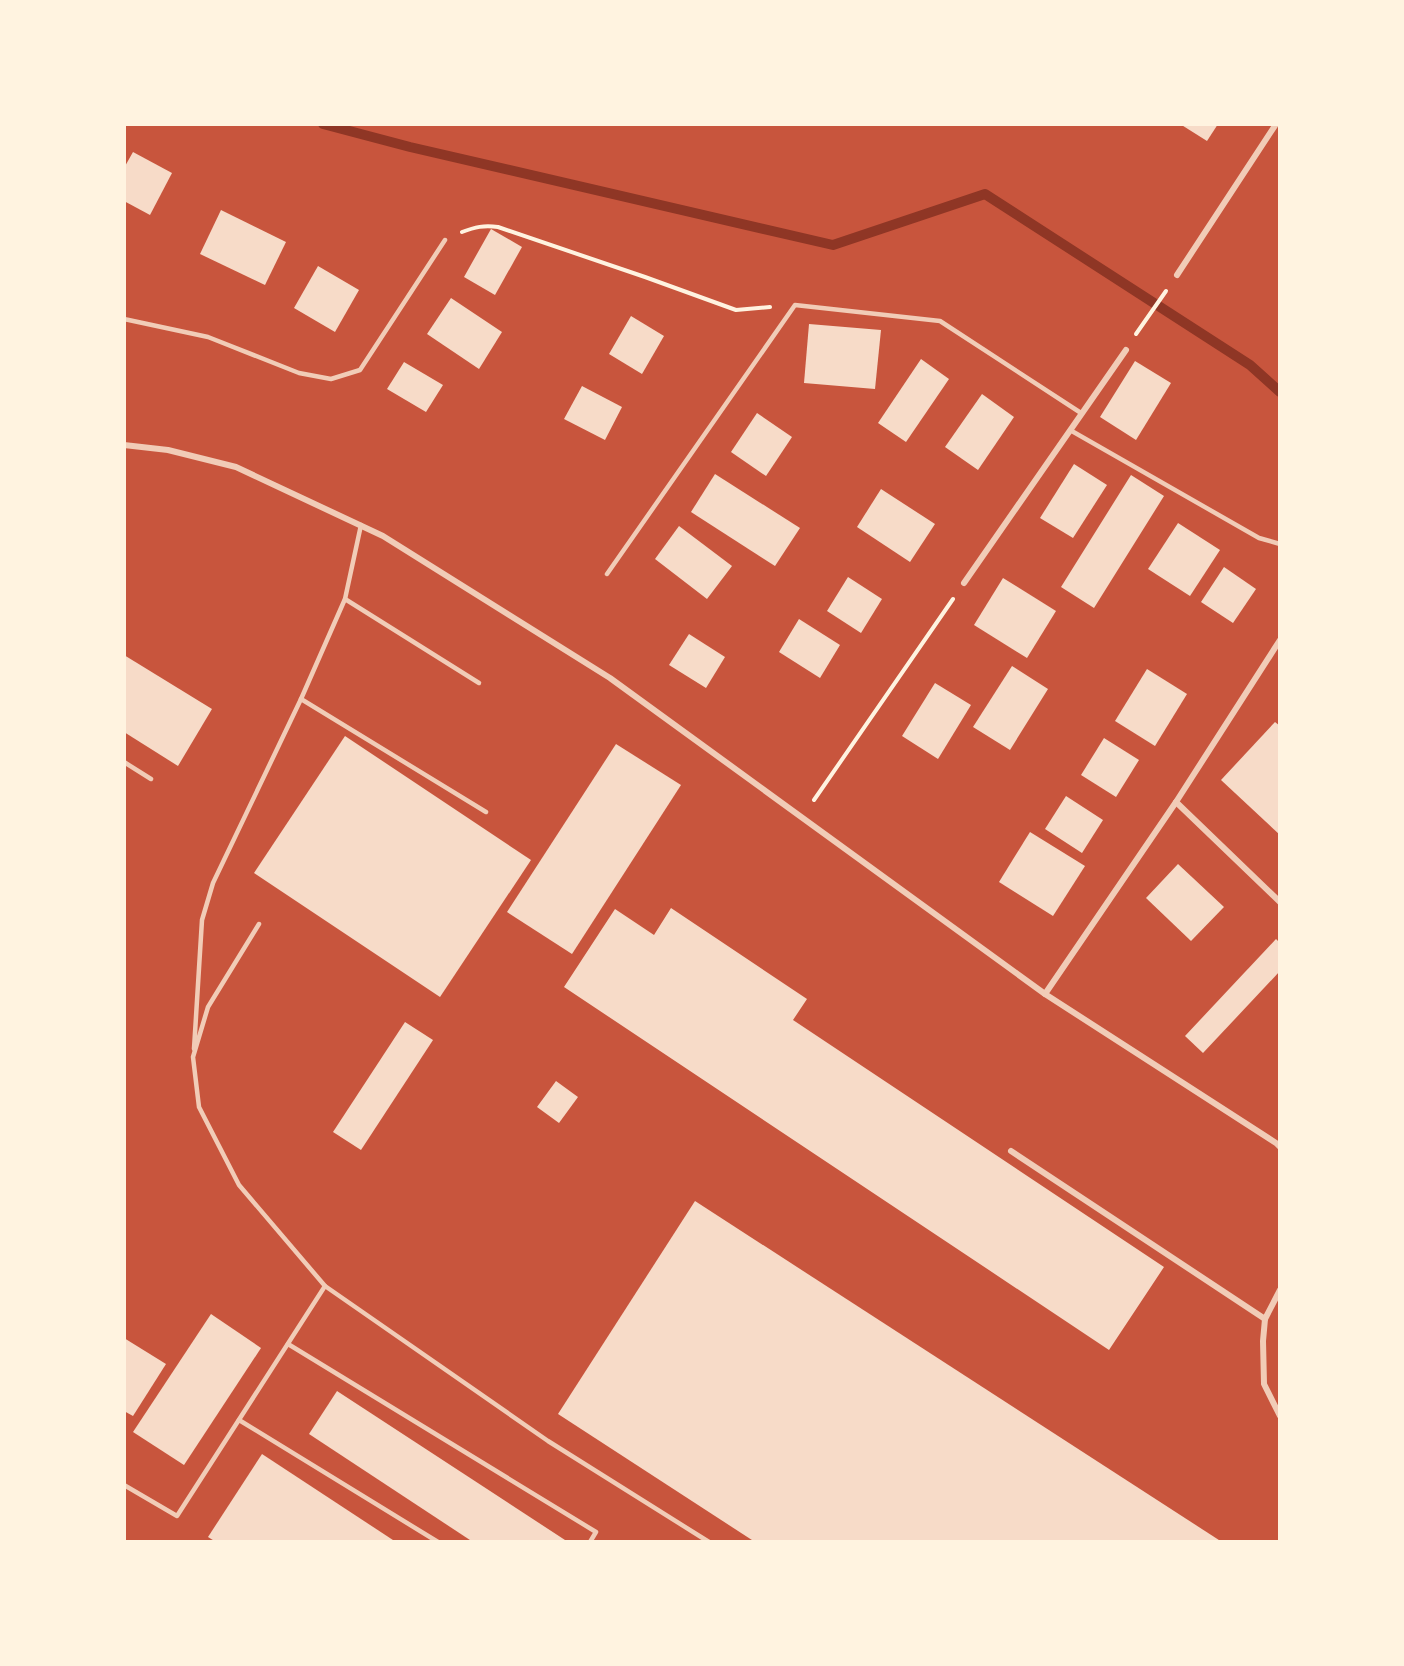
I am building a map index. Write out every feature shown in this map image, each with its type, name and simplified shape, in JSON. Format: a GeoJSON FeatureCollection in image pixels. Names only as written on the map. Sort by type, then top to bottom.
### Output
{"type":"FeatureCollection","features":[{"type":"Feature","properties":{"kind":"street"},"geometry":{"type":"LineString","coordinates":[[1177,274],[1276,124]]}},
{"type":"Feature","properties":{"kind":"street"},"geometry":{"type":"LineString","coordinates":[[964,583],[1126,350]]}},
{"type":"Feature","properties":{"kind":"street"},"geometry":{"type":"LineString","coordinates":[[124,445],[168,450],[236,467],[383,536],[610,678],[1045,994],[1280,1147]]}},
{"type":"Feature","properties":{"kind":"street"},"geometry":{"type":"LineString","coordinates":[[1045,994],[1176,802],[1280,640]]}},
{"type":"Feature","properties":{"kind":"street"},"geometry":{"type":"LineString","coordinates":[[1176,802],[1280,902]]}},
{"type":"Feature","properties":{"kind":"street"},"geometry":{"type":"LineString","coordinates":[[1011,1151],[1265,1319]]}},
{"type":"Feature","properties":{"kind":"street"},"geometry":{"type":"LineString","coordinates":[[1280,1290],[1265,1319],[1263,1341],[1264,1384],[1280,1416]]}},
{"type":"Feature","properties":{"kind":"lane"},"geometry":{"type":"LineString","coordinates":[[124,319],[208,337],[299,373],[331,379],[360,370],[445,240]]}},
{"type":"Feature","properties":{"kind":"lane"},"geometry":{"type":"LineString","coordinates":[[607,574],[795,305],[940,321],[1081,412]]}},
{"type":"Feature","properties":{"kind":"lane"},"geometry":{"type":"LineString","coordinates":[[1070,430],[1259,538],[1280,544]]}},
{"type":"Feature","properties":{"kind":"lane"},"geometry":{"type":"LineString","coordinates":[[361,525],[345,599],[301,699],[213,883],[202,920],[193,1057],[200,1107],[239,1185],[325,1286],[548,1441],[709,1542]]}},
{"type":"Feature","properties":{"kind":"lane"},"geometry":{"type":"LineString","coordinates":[[345,599],[478,682]]}},
{"type":"Feature","properties":{"kind":"lane"},"geometry":{"type":"LineString","coordinates":[[301,699],[486,812]]}},
{"type":"Feature","properties":{"kind":"lane"},"geometry":{"type":"LineString","coordinates":[[124,762],[151,779]]}},
{"type":"Feature","properties":{"kind":"lane"},"geometry":{"type":"LineString","coordinates":[[193,1057],[208,1007],[259,924]]}},
{"type":"Feature","properties":{"kind":"lane"},"geometry":{"type":"LineString","coordinates":[[124,1485],[177,1516],[325,1286]]}},
{"type":"Feature","properties":{"kind":"lane"},"geometry":{"type":"LineString","coordinates":[[288,1344],[596,1532],[590,1542]]}},
{"type":"Feature","properties":{"kind":"lane"},"geometry":{"type":"LineString","coordinates":[[239,1420],[438,1542]]}},
{"type":"Feature","properties":{"kind":"path"},"geometry":{"type":"LineString","coordinates":[[445,240],[473,228],[486,225],[498,227],[736,310],[795,305]]}},
{"type":"Feature","properties":{"kind":"path"},"geometry":{"type":"LineString","coordinates":[[1126,350],[1177,274]]}},
{"type":"Feature","properties":{"kind":"path"},"geometry":{"type":"LineString","coordinates":[[802,818],[964,583]]}},
{"type":"Feature","properties":{"kind":"building"},"geometry":{"type":"Polygon","coordinates":[[[1180,124],[1218,124],[1207,141],[1180,124]]]}},
{"type":"Feature","properties":{"kind":"building"},"geometry":{"type":"Polygon","coordinates":[[[133,152],[172,173],[150,215],[124,201],[124,168],[133,152]]]}},
{"type":"Feature","properties":{"kind":"building"},"geometry":{"type":"Polygon","coordinates":[[[221,210],[286,242],[265,285],[200,254],[221,210]]]}},
{"type":"Feature","properties":{"kind":"building"},"geometry":{"type":"Polygon","coordinates":[[[491,229],[522,247],[495,295],[464,277],[491,229]]]}},
{"type":"Feature","properties":{"kind":"building"},"geometry":{"type":"Polygon","coordinates":[[[318,266],[359,290],[335,332],[294,308],[318,266]]]}},
{"type":"Feature","properties":{"kind":"building"},"geometry":{"type":"Polygon","coordinates":[[[451,298],[502,332],[479,369],[427,334],[451,298]]]}},
{"type":"Feature","properties":{"kind":"building"},"geometry":{"type":"Polygon","coordinates":[[[631,316],[664,336],[642,374],[609,354],[631,316]]]}},
{"type":"Feature","properties":{"kind":"building"},"geometry":{"type":"Polygon","coordinates":[[[809,324],[881,330],[875,389],[804,383],[809,324]]]}},
{"type":"Feature","properties":{"kind":"building"},"geometry":{"type":"Polygon","coordinates":[[[921,359],[949,379],[906,442],[878,423],[921,359]]]}},
{"type":"Feature","properties":{"kind":"building"},"geometry":{"type":"Polygon","coordinates":[[[1135,361],[1171,383],[1136,440],[1100,417],[1135,361]]]}},
{"type":"Feature","properties":{"kind":"building"},"geometry":{"type":"Polygon","coordinates":[[[404,362],[443,385],[426,412],[387,389],[404,362]]]}},
{"type":"Feature","properties":{"kind":"building"},"geometry":{"type":"Polygon","coordinates":[[[582,386],[622,407],[605,440],[564,419],[582,386]]]}},
{"type":"Feature","properties":{"kind":"building"},"geometry":{"type":"Polygon","coordinates":[[[982,394],[1014,417],[978,470],[945,447],[982,394]]]}},
{"type":"Feature","properties":{"kind":"building"},"geometry":{"type":"Polygon","coordinates":[[[757,413],[792,437],[766,476],[731,452],[757,413]]]}},
{"type":"Feature","properties":{"kind":"building"},"geometry":{"type":"Polygon","coordinates":[[[1074,464],[1107,485],[1073,538],[1040,518],[1074,464]]]}},
{"type":"Feature","properties":{"kind":"building"},"geometry":{"type":"Polygon","coordinates":[[[715,474],[800,528],[775,566],[691,512],[715,474]]]}},
{"type":"Feature","properties":{"kind":"building"},"geometry":{"type":"Polygon","coordinates":[[[1131,475],[1164,496],[1094,608],[1061,587],[1131,475]]]}},
{"type":"Feature","properties":{"kind":"building"},"geometry":{"type":"Polygon","coordinates":[[[881,489],[935,524],[910,562],[857,527],[881,489]]]}},
{"type":"Feature","properties":{"kind":"building"},"geometry":{"type":"Polygon","coordinates":[[[1178,523],[1220,550],[1190,596],[1148,569],[1178,523]]]}},
{"type":"Feature","properties":{"kind":"building"},"geometry":{"type":"Polygon","coordinates":[[[679,526],[732,566],[707,599],[655,559],[679,526]]]}},
{"type":"Feature","properties":{"kind":"building"},"geometry":{"type":"Polygon","coordinates":[[[1224,567],[1256,589],[1233,623],[1201,602],[1224,567]]]}},
{"type":"Feature","properties":{"kind":"building"},"geometry":{"type":"Polygon","coordinates":[[[848,577],[882,599],[861,633],[827,611],[848,577]]]}},
{"type":"Feature","properties":{"kind":"building"},"geometry":{"type":"Polygon","coordinates":[[[1003,578],[1056,611],[1027,658],[974,625],[1003,578]]]}},
{"type":"Feature","properties":{"kind":"building"},"geometry":{"type":"Polygon","coordinates":[[[799,619],[840,645],[820,678],[779,652],[799,619]]]}},
{"type":"Feature","properties":{"kind":"building"},"geometry":{"type":"Polygon","coordinates":[[[689,634],[725,657],[706,688],[669,665],[689,634]]]}},
{"type":"Feature","properties":{"kind":"building"},"geometry":{"type":"Polygon","coordinates":[[[124,655],[212,709],[178,766],[124,732],[124,655]]]}},
{"type":"Feature","properties":{"kind":"building"},"geometry":{"type":"Polygon","coordinates":[[[1012,666],[1048,689],[1010,750],[973,727],[1012,666]]]}},
{"type":"Feature","properties":{"kind":"building"},"geometry":{"type":"Polygon","coordinates":[[[1147,669],[1187,694],[1155,746],[1115,721],[1147,669]]]}},
{"type":"Feature","properties":{"kind":"building"},"geometry":{"type":"Polygon","coordinates":[[[935,683],[971,705],[938,759],[902,736],[935,683]]]}},
{"type":"Feature","properties":{"kind":"building"},"geometry":{"type":"Polygon","coordinates":[[[1275,722],[1280,726],[1280,835],[1221,780],[1275,722]]]}},
{"type":"Feature","properties":{"kind":"building"},"geometry":{"type":"Polygon","coordinates":[[[345,736],[531,860],[440,997],[254,873],[345,736]]]}},
{"type":"Feature","properties":{"kind":"building"},"geometry":{"type":"Polygon","coordinates":[[[1104,738],[1139,760],[1116,797],[1081,775],[1104,738]]]}},
{"type":"Feature","properties":{"kind":"building"},"geometry":{"type":"Polygon","coordinates":[[[616,744],[681,785],[572,954],[507,912],[616,744]]]}},
{"type":"Feature","properties":{"kind":"building"},"geometry":{"type":"Polygon","coordinates":[[[1066,796],[1103,820],[1082,853],[1045,829],[1066,796]]]}},
{"type":"Feature","properties":{"kind":"building"},"geometry":{"type":"Polygon","coordinates":[[[1030,832],[1085,866],[1053,916],[999,882],[1030,832]]]}},
{"type":"Feature","properties":{"kind":"building"},"geometry":{"type":"Polygon","coordinates":[[[1178,864],[1224,907],[1191,941],[1146,898],[1178,864]]]}},
{"type":"Feature","properties":{"kind":"building"},"geometry":{"type":"Polygon","coordinates":[[[671,908],[807,999],[793,1020],[1164,1267],[1109,1350],[564,987],[615,909],[654,935],[671,908]]]}},
{"type":"Feature","properties":{"kind":"building"},"geometry":{"type":"Polygon","coordinates":[[[1276,939],[1280,943],[1280,971],[1203,1053],[1185,1036],[1276,939]]]}},
{"type":"Feature","properties":{"kind":"building"},"geometry":{"type":"Polygon","coordinates":[[[405,1022],[433,1040],[361,1150],[333,1132],[405,1022]]]}},
{"type":"Feature","properties":{"kind":"building"},"geometry":{"type":"Polygon","coordinates":[[[556,1081],[578,1097],[559,1123],[537,1107],[556,1081]]]}},
{"type":"Feature","properties":{"kind":"building"},"geometry":{"type":"Polygon","coordinates":[[[695,1201],[1222,1542],[755,1542],[558,1414],[695,1201]]]}},
{"type":"Feature","properties":{"kind":"building"},"geometry":{"type":"Polygon","coordinates":[[[211,1314],[261,1348],[184,1465],[133,1432],[211,1314]]]}},
{"type":"Feature","properties":{"kind":"building"},"geometry":{"type":"Polygon","coordinates":[[[124,1338],[166,1364],[133,1416],[124,1411],[124,1338]]]}},
{"type":"Feature","properties":{"kind":"building"},"geometry":{"type":"Polygon","coordinates":[[[337,1391],[565,1540],[564,1542],[473,1542],[309,1434],[337,1391]]]}},
{"type":"Feature","properties":{"kind":"building"},"geometry":{"type":"Polygon","coordinates":[[[262,1454],[396,1542],[216,1542],[208,1537],[262,1454]]]}},
{"type":"Feature","properties":{"kind":"waterway"},"geometry":{"type":"LineString","coordinates":[[323,124],[410,147],[833,245],[985,194],[1250,365],[1280,392]]}}]}
